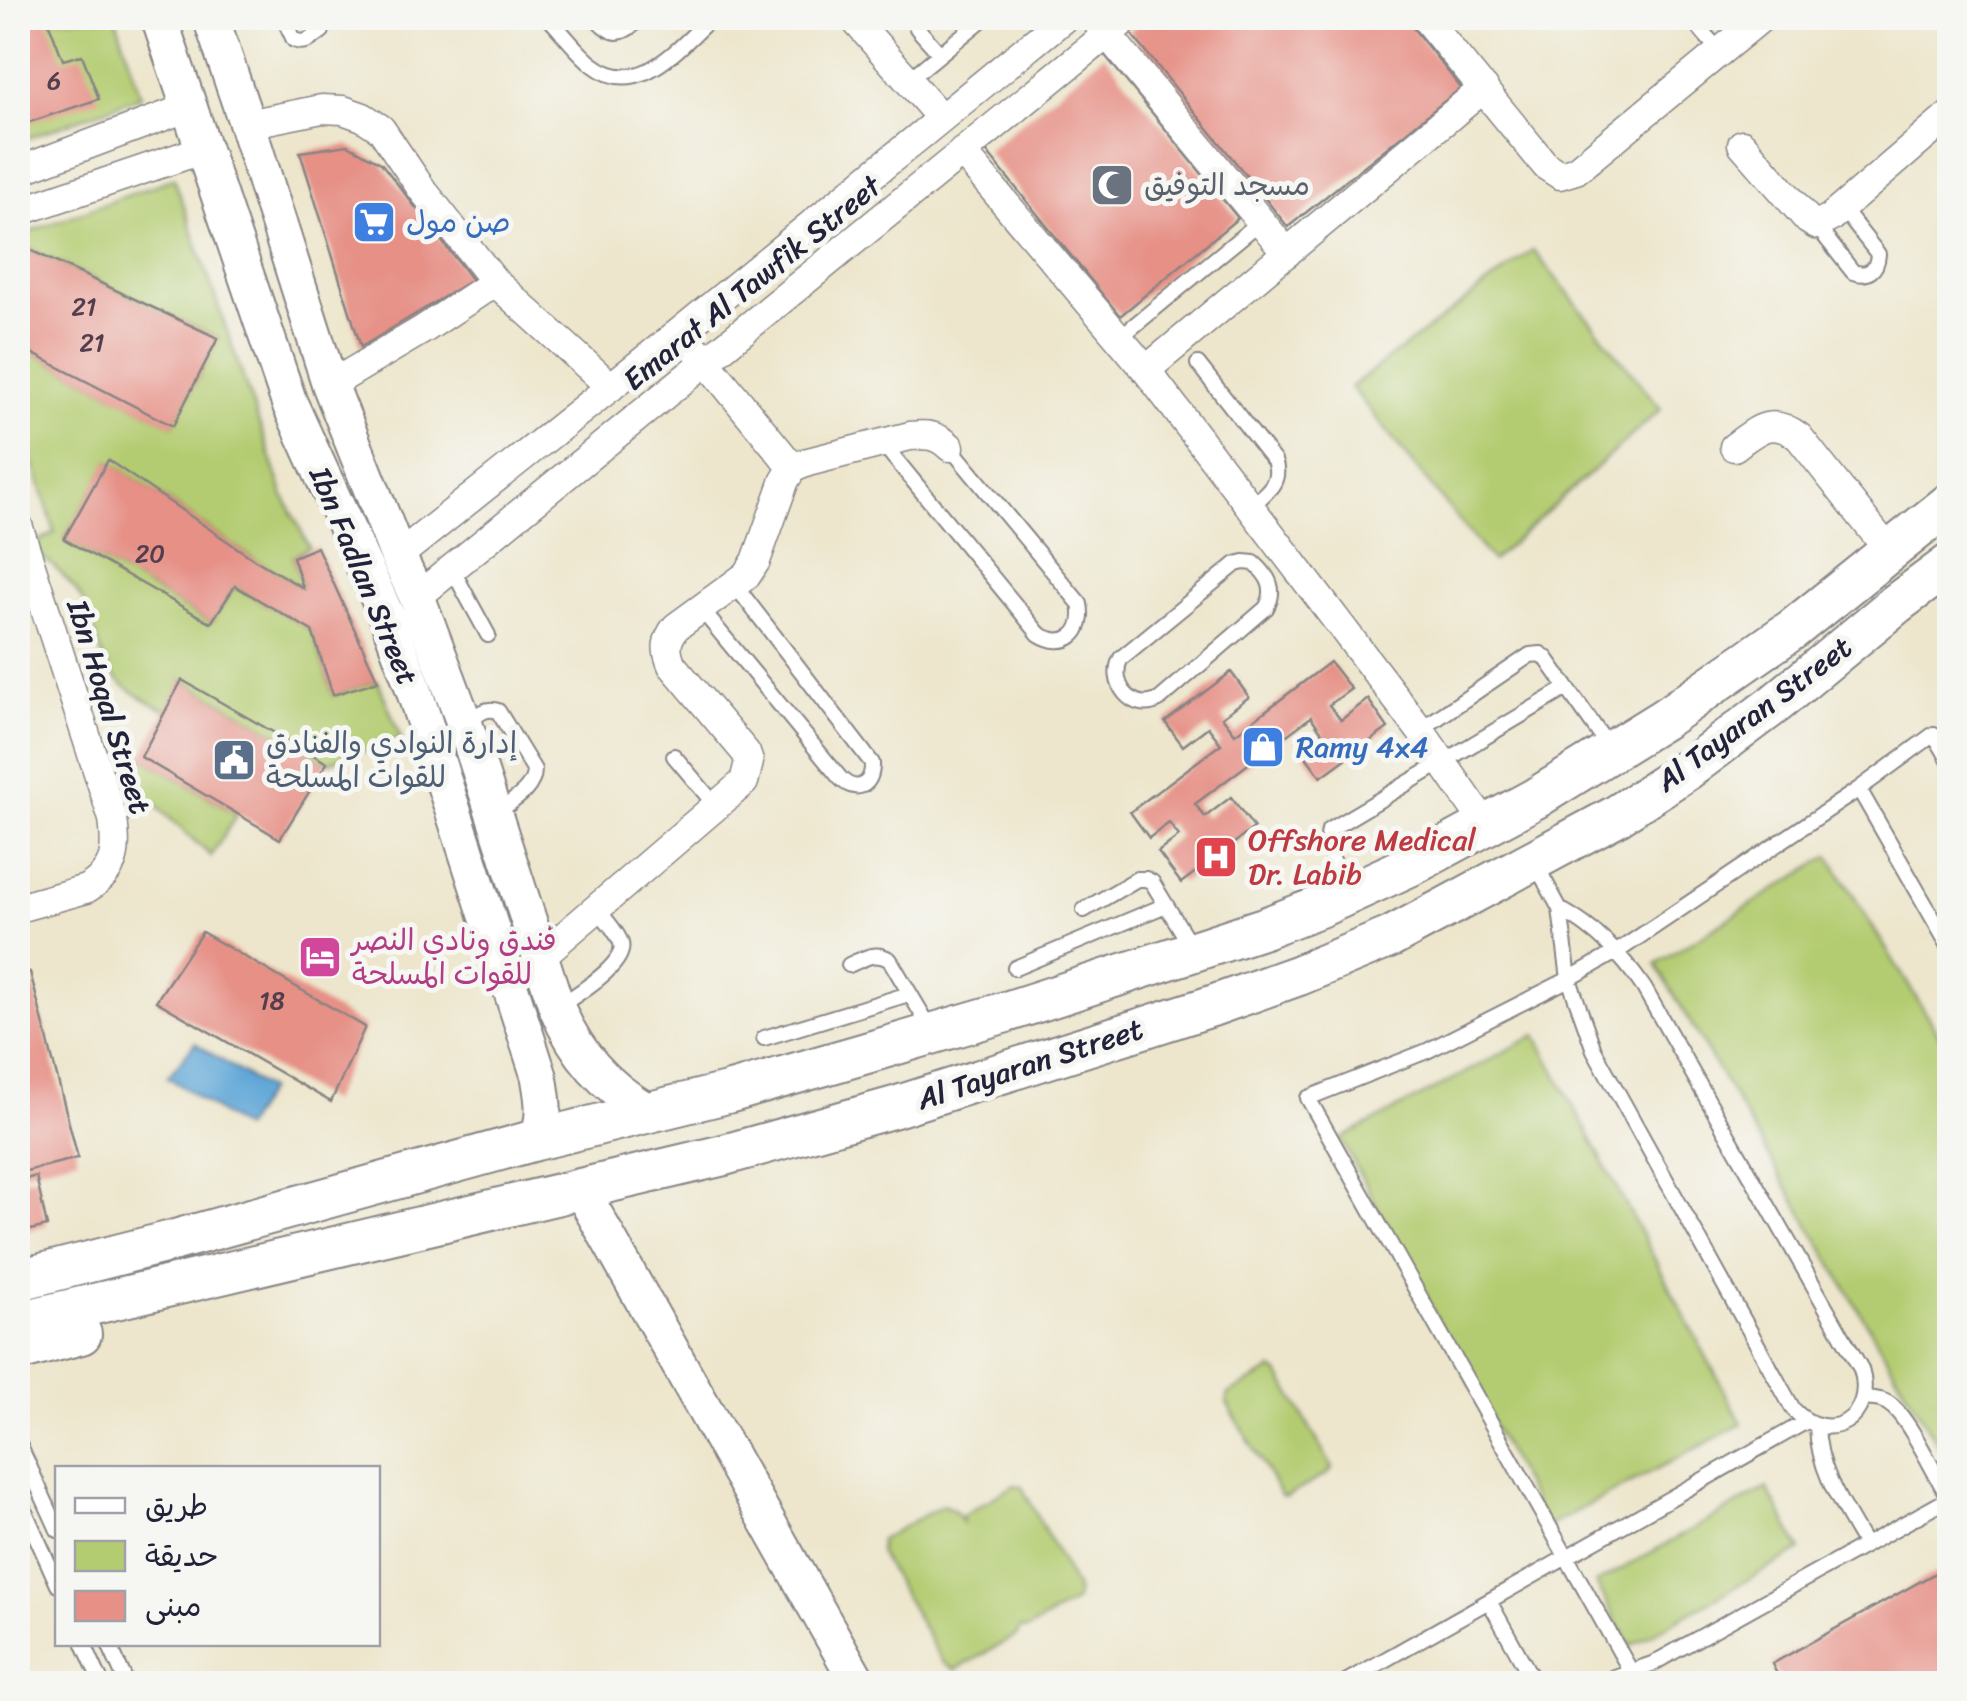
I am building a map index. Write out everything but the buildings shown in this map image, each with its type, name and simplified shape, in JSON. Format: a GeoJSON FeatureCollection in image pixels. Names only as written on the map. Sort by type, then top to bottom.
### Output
{"type":"FeatureCollection","features":[{"type":"Feature","properties":{"kind":"main road","name":"Al Tayaran Street"},"geometry":{"type":"LineString","coordinates":[[18,1257],[102,1238],[133,1236],[168,1242],[536,1140],[731,1092],[1006,1012],[1264,928],[1416,864],[1612,752],[1793,629],[1950,503]]}},
{"type":"Feature","properties":{"kind":"main road","name":"Al Tayaran Street"},"geometry":{"type":"LineString","coordinates":[[18,1351],[143,1315],[191,1281],[724,1155],[895,1107],[1299,976],[1390,937],[1616,816],[1688,769],[1950,564]]}},
{"type":"Feature","properties":{"kind":"main road"},"geometry":{"type":"LineString","coordinates":[[18,1280],[168,1242]]}},
{"type":"Feature","properties":{"kind":"main road"},"geometry":{"type":"LineString","coordinates":[[18,1322],[191,1281]]}},
{"type":"Feature","properties":{"kind":"street","name":"Ibn Fadlan Street"},"geometry":{"type":"LineString","coordinates":[[159,18],[289,402],[388,619],[413,687],[539,1076],[544,1108],[543,1126],[536,1140]]}},
{"type":"Feature","properties":{"kind":"street","name":"Ibn Fadlan Street"},"geometry":{"type":"LineString","coordinates":[[211,18],[330,385],[465,724],[557,1008],[578,1050],[609,1084],[647,1111]]}},
{"type":"Feature","properties":{"kind":"street"},"geometry":{"type":"LineString","coordinates":[[854,18],[941,118]]}},
{"type":"Feature","properties":{"kind":"street","name":"Emarat Al Tawfik Street"},"geometry":{"type":"LineString","coordinates":[[398,556],[682,331],[1064,18]]}},
{"type":"Feature","properties":{"kind":"street"},"geometry":{"type":"LineString","coordinates":[[1425,18],[1546,166],[1560,174],[1568,174],[1761,18]]}},
{"type":"Feature","properties":{"kind":"street"},"geometry":{"type":"LineString","coordinates":[[1110,23],[1287,253]]}},
{"type":"Feature","properties":{"kind":"street","name":"Emarat Al Tawfik Street"},"geometry":{"type":"LineString","coordinates":[[417,597],[962,152],[1110,23]]}},
{"type":"Feature","properties":{"kind":"street"},"geometry":{"type":"LineString","coordinates":[[1146,370],[1484,88]]}},
{"type":"Feature","properties":{"kind":"street"},"geometry":{"type":"LineString","coordinates":[[18,171],[190,107]]}},
{"type":"Feature","properties":{"kind":"street"},"geometry":{"type":"LineString","coordinates":[[248,124],[322,109],[343,110],[381,129],[494,282],[611,387]]}},
{"type":"Feature","properties":{"kind":"street"},"geometry":{"type":"LineString","coordinates":[[1742,144],[1816,225],[1824,223],[1950,115]]}},
{"type":"Feature","properties":{"kind":"street"},"geometry":{"type":"LineString","coordinates":[[18,212],[204,149]]}},
{"type":"Feature","properties":{"kind":"street"},"geometry":{"type":"LineString","coordinates":[[962,152],[1146,370],[1420,730],[1486,824]]}},
{"type":"Feature","properties":{"kind":"street"},"geometry":{"type":"LineString","coordinates":[[330,385],[494,282]]}},
{"type":"Feature","properties":{"kind":"street"},"geometry":{"type":"LineString","coordinates":[[682,331],[793,468]]}},
{"type":"Feature","properties":{"kind":"street"},"geometry":{"type":"LineString","coordinates":[[1734,448],[1758,429],[1788,428],[1890,552]]}},
{"type":"Feature","properties":{"kind":"street"},"geometry":{"type":"LineString","coordinates":[[540,957],[744,782],[746,753],[672,665],[666,652],[668,638],[676,627],[746,575],[756,561],[793,468],[910,436],[928,434],[940,438],[950,448]]}},
{"type":"Feature","properties":{"kind":"street","name":"Ibn Hoqal Street"},"geometry":{"type":"LineString","coordinates":[[18,525],[114,820],[116,847],[111,867],[95,884],[18,908]]}},
{"type":"Feature","properties":{"kind":"street"},"geometry":{"type":"LineString","coordinates":[[539,1076],[554,1080],[568,1074],[576,1064],[578,1050]]}},
{"type":"Feature","properties":{"kind":"street"},"geometry":{"type":"LineString","coordinates":[[571,1192],[832,1684]]}},
{"type":"Feature","properties":{"kind":"street"},"geometry":{"type":"LineString","coordinates":[[632,1303],[859,1684]]}},
{"type":"Feature","properties":{"kind":"lane"},"geometry":{"type":"LineString","coordinates":[[284,18],[294,40],[308,41],[322,31]]}},
{"type":"Feature","properties":{"kind":"lane"},"geometry":{"type":"LineString","coordinates":[[548,18],[588,62],[604,73],[622,78],[657,66],[712,18]]}},
{"type":"Feature","properties":{"kind":"lane"},"geometry":{"type":"LineString","coordinates":[[596,18],[608,31],[616,33],[624,32],[642,18]]}},
{"type":"Feature","properties":{"kind":"lane"},"geometry":{"type":"LineString","coordinates":[[913,18],[940,54]]}},
{"type":"Feature","properties":{"kind":"lane"},"geometry":{"type":"LineString","coordinates":[[908,80],[984,18]]}},
{"type":"Feature","properties":{"kind":"lane"},"geometry":{"type":"LineString","coordinates":[[1691,18],[1719,51]]}},
{"type":"Feature","properties":{"kind":"lane"},"geometry":{"type":"LineString","coordinates":[[1816,225],[1853,272],[1872,271],[1878,254],[1842,208]]}},
{"type":"Feature","properties":{"kind":"lane"},"geometry":{"type":"LineString","coordinates":[[1120,338],[1261,221]]}},
{"type":"Feature","properties":{"kind":"lane"},"geometry":{"type":"LineString","coordinates":[[1198,364],[1277,469],[1273,486],[1250,508]]}},
{"type":"Feature","properties":{"kind":"lane"},"geometry":{"type":"LineString","coordinates":[[883,444],[1038,634],[1061,641],[1072,636],[1080,628],[1080,604],[950,448]]}},
{"type":"Feature","properties":{"kind":"lane"},"geometry":{"type":"LineString","coordinates":[[1254,563],[1269,580],[1272,590],[1266,608],[1159,700],[1141,705],[1133,702],[1116,677],[1121,658],[1236,564],[1254,563],[1277,544]]}},
{"type":"Feature","properties":{"kind":"lane"},"geometry":{"type":"LineString","coordinates":[[452,569],[488,635]]}},
{"type":"Feature","properties":{"kind":"lane"},"geometry":{"type":"LineString","coordinates":[[700,610],[840,778],[848,786],[868,783],[873,774],[872,763],[735,585]]}},
{"type":"Feature","properties":{"kind":"lane"},"geometry":{"type":"LineString","coordinates":[[1420,730],[1530,654],[1540,654],[1612,752]]}},
{"type":"Feature","properties":{"kind":"lane"},"geometry":{"type":"LineString","coordinates":[[1350,892],[1329,849],[1329,830],[1567,688]]}},
{"type":"Feature","properties":{"kind":"lane"},"geometry":{"type":"LineString","coordinates":[[465,724],[485,710],[498,711],[534,770],[530,787],[494,815]]}},
{"type":"Feature","properties":{"kind":"lane"},"geometry":{"type":"LineString","coordinates":[[1634,1678],[1308,1098],[1472,1030],[1618,951],[1860,789],[1934,734],[1950,761]]}},
{"type":"Feature","properties":{"kind":"lane"},"geometry":{"type":"LineString","coordinates":[[674,756],[716,806]]}},
{"type":"Feature","properties":{"kind":"lane"},"geometry":{"type":"LineString","coordinates":[[1860,789],[1949,948]]}},
{"type":"Feature","properties":{"kind":"lane"},"geometry":{"type":"LineString","coordinates":[[1534,861],[1560,909],[1569,978],[1594,1050],[1793,1408],[1812,1424],[1828,1477],[1864,1546]]}},
{"type":"Feature","properties":{"kind":"lane"},"geometry":{"type":"LineString","coordinates":[[1084,910],[1137,879],[1146,878],[1194,951]]}},
{"type":"Feature","properties":{"kind":"lane"},"geometry":{"type":"LineString","coordinates":[[1016,968],[1166,904]]}},
{"type":"Feature","properties":{"kind":"lane"},"geometry":{"type":"LineString","coordinates":[[557,1008],[620,958],[620,940],[597,909]]}},
{"type":"Feature","properties":{"kind":"lane"},"geometry":{"type":"LineString","coordinates":[[1342,1684],[1812,1424],[1832,1426],[1846,1422],[1858,1412],[1864,1398],[1861,1369],[1644,988],[1618,951],[1560,909]]}},
{"type":"Feature","properties":{"kind":"lane"},"geometry":{"type":"LineString","coordinates":[[848,966],[874,954],[890,960],[932,1032]]}},
{"type":"Feature","properties":{"kind":"lane"},"geometry":{"type":"LineString","coordinates":[[764,1038],[909,994]]}},
{"type":"Feature","properties":{"kind":"lane"},"geometry":{"type":"LineString","coordinates":[[1602,1684],[1614,1676],[1634,1678],[1652,1664],[1949,1498],[1893,1407],[1881,1400],[1864,1398]]}},
{"type":"Feature","properties":{"kind":"lane"},"geometry":{"type":"LineString","coordinates":[[18,1442],[55,1523]]}},
{"type":"Feature","properties":{"kind":"lane"},"geometry":{"type":"LineString","coordinates":[[18,1496],[55,1578]]}},
{"type":"Feature","properties":{"kind":"lane"},"geometry":{"type":"LineString","coordinates":[[1488,1601],[1536,1684]]}},
{"type":"Feature","properties":{"kind":"lane"},"geometry":{"type":"LineString","coordinates":[[85,1646],[102,1684]]}},
{"type":"Feature","properties":{"kind":"lane"},"geometry":{"type":"LineString","coordinates":[[94,1666],[112,1650],[127,1684]]}},
{"type":"Feature","properties":{"kind":"green space"},"geometry":{"type":"Polygon","coordinates":[[[18,18],[116,18],[141,96],[18,142],[18,18]]]}},
{"type":"Feature","properties":{"kind":"green space"},"geometry":{"type":"Polygon","coordinates":[[[174,178],[284,496],[309,547],[293,557],[303,588],[109,461],[64,539],[211,623],[235,586],[312,631],[333,695],[378,681],[401,738],[327,763],[183,680],[166,711],[125,686],[104,659],[79,594],[30,545],[55,533],[18,413],[18,346],[173,425],[218,338],[31,250],[18,274],[18,236],[174,178]]]}},
{"type":"Feature","properties":{"kind":"green space"},"geometry":{"type":"Polygon","coordinates":[[[1533,250],[1661,409],[1492,561],[1351,387],[1533,250]]]}},
{"type":"Feature","properties":{"kind":"green space"},"geometry":{"type":"Polygon","coordinates":[[[141,757],[237,814],[211,856],[125,777],[141,757]]]}},
{"type":"Feature","properties":{"kind":"green space"},"geometry":{"type":"Polygon","coordinates":[[[1829,856],[1949,1051],[1948,1462],[1656,964],[1829,856]]]}},
{"type":"Feature","properties":{"kind":"green space"},"geometry":{"type":"Polygon","coordinates":[[[1536,1035],[1742,1424],[1547,1527],[1341,1139],[1536,1035]]]}},
{"type":"Feature","properties":{"kind":"green space"},"geometry":{"type":"Polygon","coordinates":[[[1272,1370],[1279,1373],[1332,1467],[1329,1473],[1286,1497],[1281,1496],[1226,1401],[1228,1394],[1272,1370]]]}},
{"type":"Feature","properties":{"kind":"green space"},"geometry":{"type":"Polygon","coordinates":[[[1015,1485],[1022,1487],[1076,1589],[1076,1601],[1026,1630],[1020,1628],[1017,1635],[955,1670],[943,1663],[879,1552],[880,1540],[943,1505],[954,1510],[962,1522],[963,1515],[1015,1485]]]}},
{"type":"Feature","properties":{"kind":"green space"},"geometry":{"type":"Polygon","coordinates":[[[1767,1488],[1801,1550],[1630,1646],[1596,1583],[1767,1488]]]}},
{"type":"Feature","properties":{"kind":"water"},"geometry":{"type":"Polygon","coordinates":[[[195,1043],[268,1090],[243,1129],[168,1077],[195,1043]]]}},
{"type":"Feature","properties":{"kind":"place","name":"مسجد التوفيق"},"geometry":{"type":"Point","coordinates":[1112,185]}},
{"type":"Feature","properties":{"kind":"place","name":"صن مول"},"geometry":{"type":"Point","coordinates":[374,222]}},
{"type":"Feature","properties":{"kind":"place","name":"Ramy 4x4"},"geometry":{"type":"Point","coordinates":[1263,747]}},
{"type":"Feature","properties":{"kind":"place","name":"إدارة النوادي والفنادق للقوات المسلحة"},"geometry":{"type":"Point","coordinates":[234,760]}},
{"type":"Feature","properties":{"kind":"place","name":"Offshore Medical Dr. Labib"},"geometry":{"type":"Point","coordinates":[1216,857]}},
{"type":"Feature","properties":{"kind":"place","name":"فندق ونادي النصر للقوات المسلحة"},"geometry":{"type":"Point","coordinates":[320,957]}}]}
